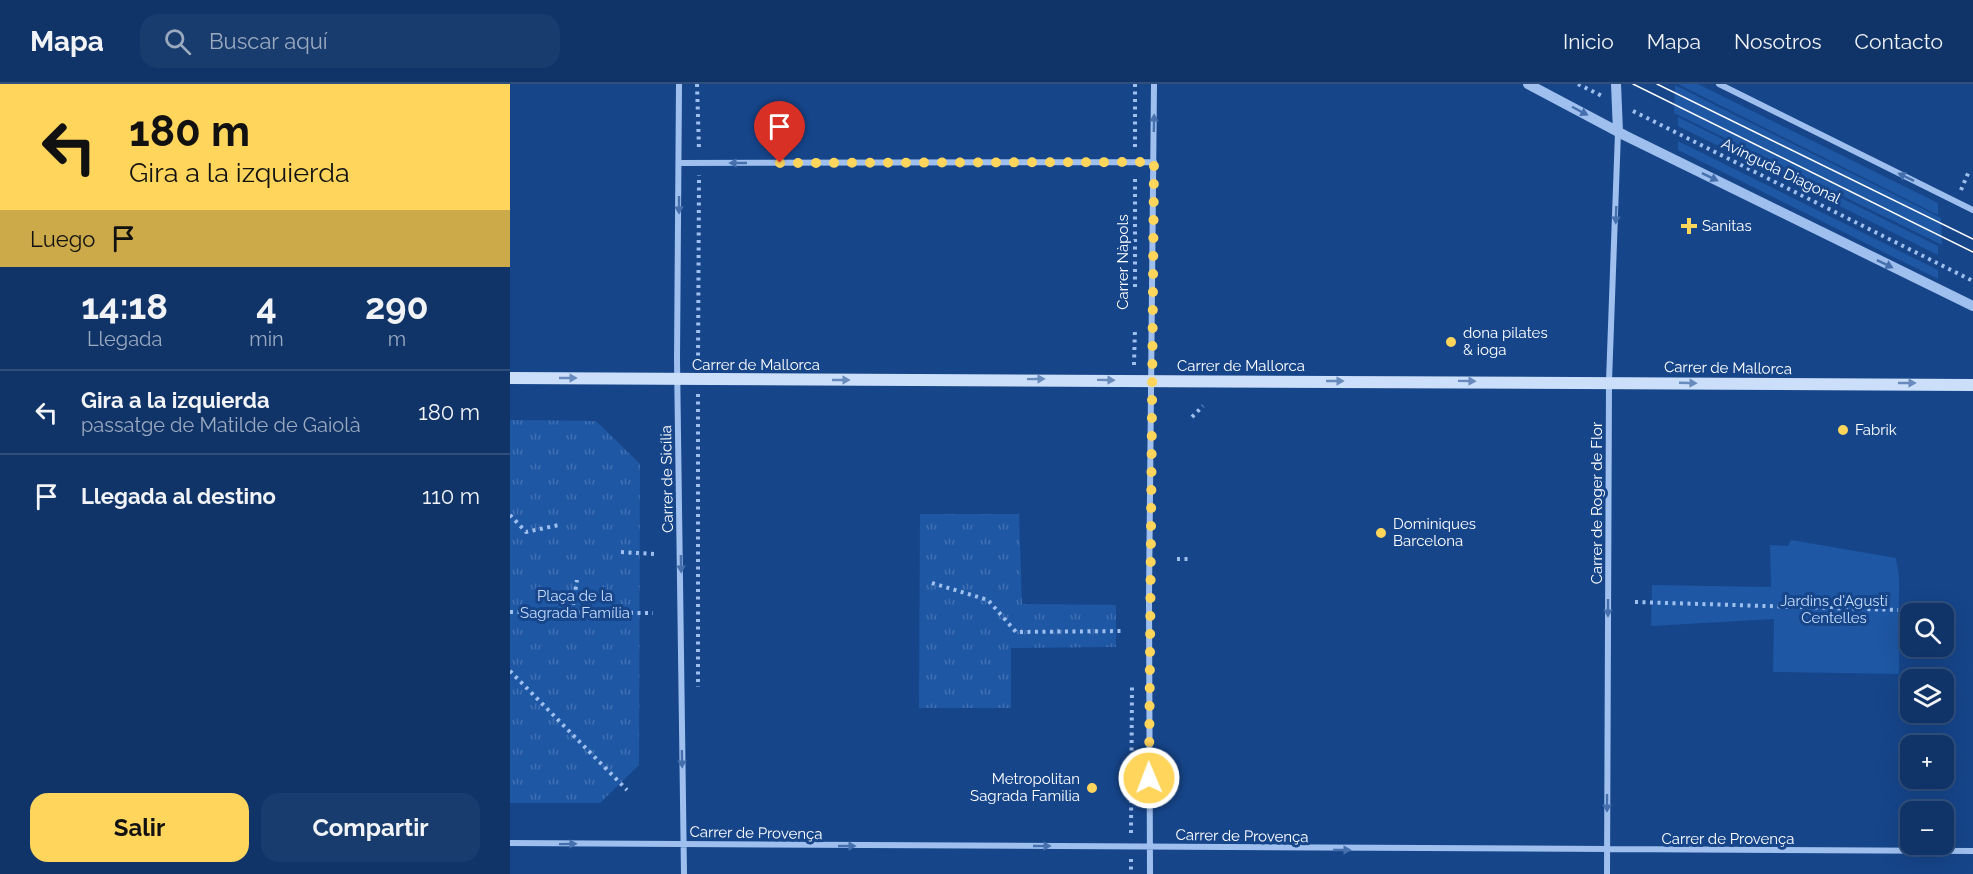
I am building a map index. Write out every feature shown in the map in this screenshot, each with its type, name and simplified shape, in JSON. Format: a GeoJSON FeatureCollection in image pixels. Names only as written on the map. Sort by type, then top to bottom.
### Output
{"type":"FeatureCollection","features":[{"type":"Feature","properties":{"kind":"main road","name":"Carrer de Mallorca"},"geometry":{"type":"LineString","coordinates":[[510,378],[1973,384]]}},
{"type":"Feature","properties":{"kind":"street","name":"Carrer de Sicília"},"geometry":{"type":"LineString","coordinates":[[679,84],[677,380],[684,874]]}},
{"type":"Feature","properties":{"kind":"street"},"geometry":{"type":"LineString","coordinates":[[1150,874],[1150,381],[1154,84]]}},
{"type":"Feature","properties":{"kind":"street"},"geometry":{"type":"LineString","coordinates":[[1528,84],[1618,132],[1973,306]]}},
{"type":"Feature","properties":{"kind":"street"},"geometry":{"type":"LineString","coordinates":[[1616,84],[1618,132]]}},
{"type":"Feature","properties":{"kind":"street"},"geometry":{"type":"LineString","coordinates":[[1719,84],[1973,210]]}},
{"type":"Feature","properties":{"kind":"street","name":"Carrer de Roger de Flor"},"geometry":{"type":"LineString","coordinates":[[1607,874],[1609,381],[1618,132]]}},
{"type":"Feature","properties":{"kind":"street"},"geometry":{"type":"LineString","coordinates":[[679,163],[1154,162]]}},
{"type":"Feature","properties":{"kind":"street","name":"Carrer de Provença"},"geometry":{"type":"LineString","coordinates":[[510,843],[1973,851]]}},
{"type":"Feature","properties":{"kind":"path","name":"Carrer de Sicília"},"geometry":{"type":"LineString","coordinates":[[698,84],[698,690]]}},
{"type":"Feature","properties":{"kind":"path"},"geometry":{"type":"LineString","coordinates":[[1135,84],[1135,148]]}},
{"type":"Feature","properties":{"kind":"path","name":"Avinguda Diagonal"},"geometry":{"type":"LineString","coordinates":[[1578,84],[1973,281]]}},
{"type":"Feature","properties":{"kind":"path"},"geometry":{"type":"LineString","coordinates":[[1959,193],[1969,171]]}},
{"type":"Feature","properties":{"kind":"path","name":"Carrer Nàpols"},"geometry":{"type":"LineString","coordinates":[[1135,174],[1135,297]]}},
{"type":"Feature","properties":{"kind":"path","name":"Carrer Nàpols"},"geometry":{"type":"LineString","coordinates":[[1134,349],[1135,319]]}},
{"type":"Feature","properties":{"kind":"path"},"geometry":{"type":"LineString","coordinates":[[1192,417],[1203,406]]}},
{"type":"Feature","properties":{"kind":"path"},"geometry":{"type":"LineString","coordinates":[[510,515],[526,532],[559,525]]}},
{"type":"Feature","properties":{"kind":"path"},"geometry":{"type":"LineString","coordinates":[[621,552],[654,554]]}},
{"type":"Feature","properties":{"kind":"path"},"geometry":{"type":"LineString","coordinates":[[1177,558],[1188,559]]}},
{"type":"Feature","properties":{"kind":"path"},"geometry":{"type":"LineString","coordinates":[[572,612],[577,580]]}},
{"type":"Feature","properties":{"kind":"path"},"geometry":{"type":"LineString","coordinates":[[932,583],[988,600],[1016,632],[1124,631]]}},
{"type":"Feature","properties":{"kind":"path"},"geometry":{"type":"LineString","coordinates":[[1635,602],[1898,610]]}},
{"type":"Feature","properties":{"kind":"path"},"geometry":{"type":"LineString","coordinates":[[510,612],[653,613]]}},
{"type":"Feature","properties":{"kind":"path"},"geometry":{"type":"LineString","coordinates":[[510,671],[627,790]]}},
{"type":"Feature","properties":{"kind":"green space"},"geometry":{"type":"Polygon","coordinates":[[[1678,84],[1698,84],[1938,203],[1938,215],[1678,84]]]}},
{"type":"Feature","properties":{"kind":"green space"},"geometry":{"type":"Polygon","coordinates":[[[1675,85],[1941,218],[1942,245],[1674,113],[1675,85]]]}},
{"type":"Feature","properties":{"kind":"green space"},"geometry":{"type":"Polygon","coordinates":[[[1678,117],[1938,246],[1938,255],[1678,126],[1678,117]]]}},
{"type":"Feature","properties":{"kind":"green space"},"geometry":{"type":"Polygon","coordinates":[[[1678,141],[1938,270],[1938,279],[1678,150],[1678,141]]]}},
{"type":"Feature","properties":{"kind":"green space","name":"Plaça de la Sagrada Família"},"geometry":{"type":"Polygon","coordinates":[[[510,420],[596,421],[640,464],[639,765],[600,803],[510,803],[510,420]]]}},
{"type":"Feature","properties":{"kind":"green space"},"geometry":{"type":"Polygon","coordinates":[[[920,514],[1019,514],[1022,604],[1116,605],[1116,647],[1011,648],[1011,708],[919,708],[920,514]]]}},
{"type":"Feature","properties":{"kind":"green space","name":"Jardins d'Agustí Centelles"},"geometry":{"type":"Polygon","coordinates":[[[1791,540],[1896,558],[1899,576],[1899,674],[1773,672],[1774,619],[1651,626],[1652,585],[1771,587],[1770,545],[1788,546],[1791,540]]]}},
{"type":"Feature","properties":{"kind":"tram line"},"geometry":{"type":"LineString","coordinates":[[1633,84],[1973,252]]}},
{"type":"Feature","properties":{"kind":"tram line"},"geometry":{"type":"LineString","coordinates":[[1657,84],[1973,239]]}},
{"type":"Feature","properties":{"kind":"place","name":"Sanitas"},"geometry":{"type":"Point","coordinates":[1689,226]}},
{"type":"Feature","properties":{"kind":"place","name":"dona pilates & ioga"},"geometry":{"type":"Point","coordinates":[1451,342]}},
{"type":"Feature","properties":{"kind":"place","name":"Fabrik"},"geometry":{"type":"Point","coordinates":[1843,430]}},
{"type":"Feature","properties":{"kind":"place","name":"Dominiques Barcelona"},"geometry":{"type":"Point","coordinates":[1381,533]}},
{"type":"Feature","properties":{"kind":"place","name":"Metropolitan Sagrada Familia"},"geometry":{"type":"Point","coordinates":[1092,788]}},
{"type":"Feature","properties":{"kind":"route"},"geometry":{"type":"LineString","coordinates":[[780,163],[1154,162],[1150,360],[1149,778]]}}]}
